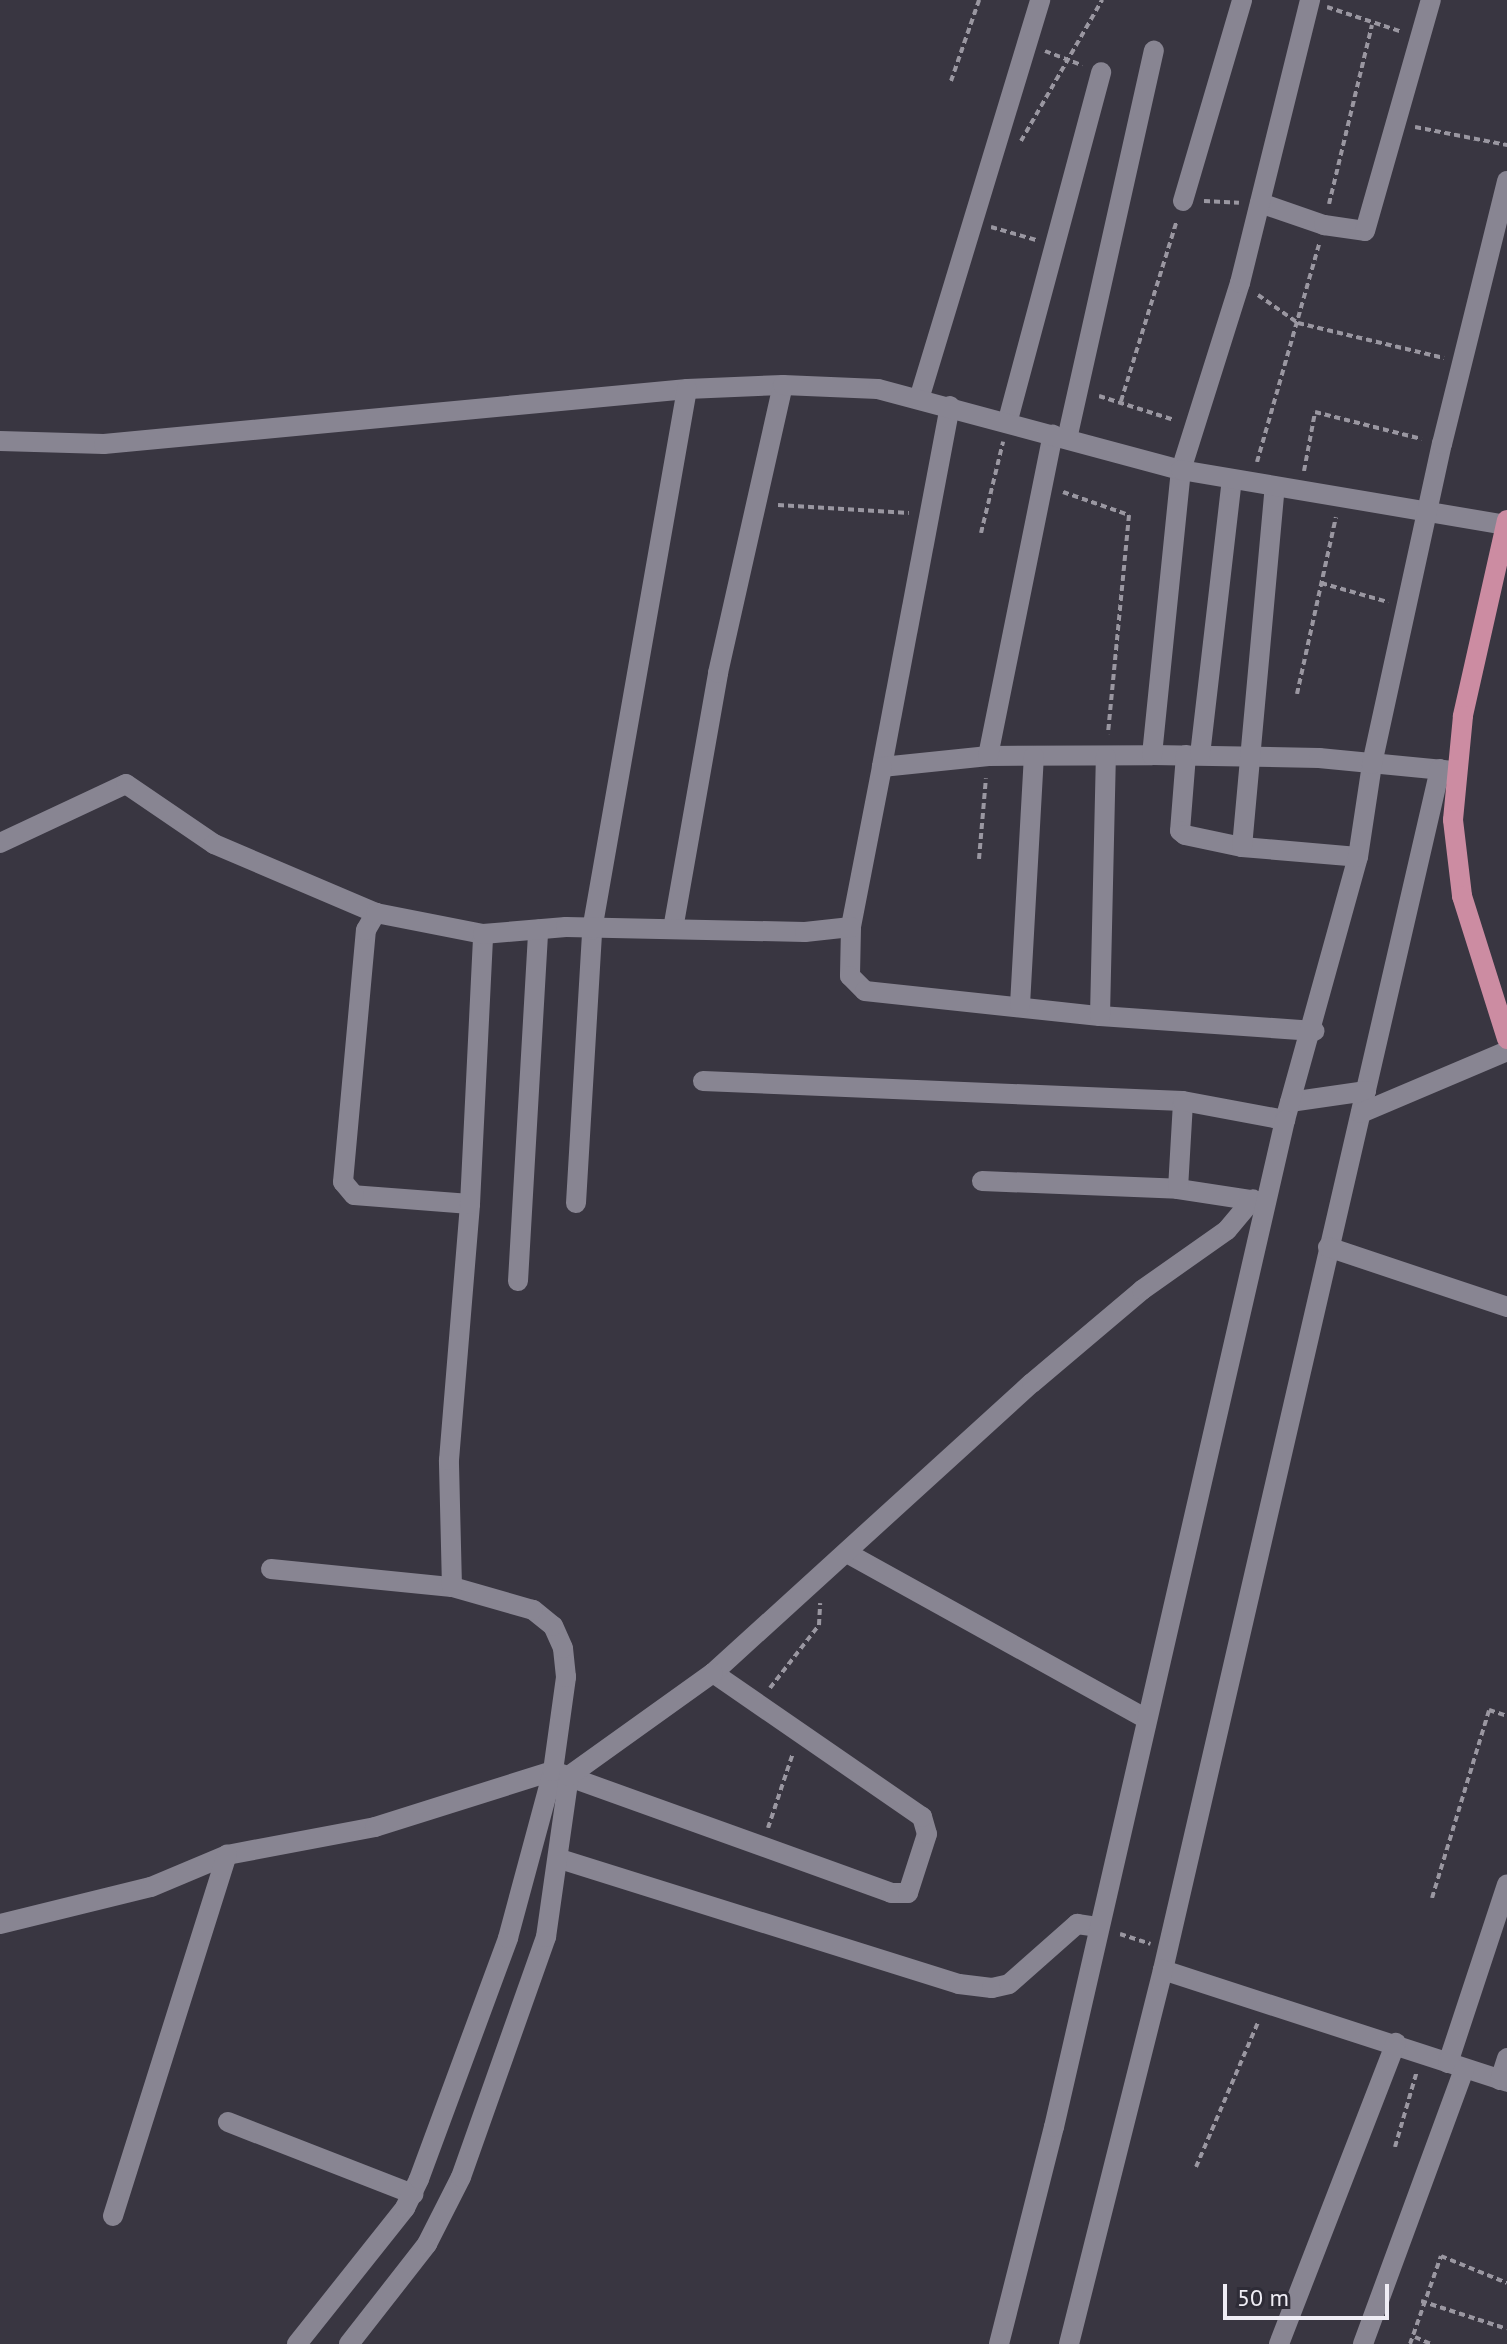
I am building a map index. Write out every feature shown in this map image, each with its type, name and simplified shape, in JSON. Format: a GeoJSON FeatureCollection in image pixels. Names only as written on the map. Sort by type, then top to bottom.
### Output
{"type":"FeatureCollection","features":[{"type":"Feature","properties":{"kind":"main road"},"geometry":{"type":"LineString","coordinates":[[1506,522],[1448,770],[1454,859],[1507,1039]]}},
{"type":"Feature","properties":{"kind":"street"},"geometry":{"type":"LineString","coordinates":[[919,399],[976,223],[1040,0]]}},
{"type":"Feature","properties":{"kind":"street"},"geometry":{"type":"LineString","coordinates":[[1183,201],[1242,0]]}},
{"type":"Feature","properties":{"kind":"street"},"geometry":{"type":"LineString","coordinates":[[1152,755],[1181,470],[1240,283],[1310,0]]}},
{"type":"Feature","properties":{"kind":"street"},"geometry":{"type":"LineString","coordinates":[[1260,203],[1356,234],[1370,224],[1400,124],[1431,0]]}},
{"type":"Feature","properties":{"kind":"street"},"geometry":{"type":"LineString","coordinates":[[988,756],[1044,487],[1060,437],[1154,51]]}},
{"type":"Feature","properties":{"kind":"street"},"geometry":{"type":"LineString","coordinates":[[1008,420],[1101,72]]}},
{"type":"Feature","properties":{"kind":"street"},"geometry":{"type":"LineString","coordinates":[[999,2344],[1099,1927],[1258,1201],[1314,1031],[1358,857],[1372,764],[1442,444],[1507,181]]}},
{"type":"Feature","properties":{"kind":"street"},"geometry":{"type":"LineString","coordinates":[[0,441],[104,444],[687,389],[848,384],[1008,420],[1181,470],[1506,522]]}},
{"type":"Feature","properties":{"kind":"street"},"geometry":{"type":"LineString","coordinates":[[673,929],[718,673],[759,503],[783,385]]}},
{"type":"Feature","properties":{"kind":"street"},"geometry":{"type":"LineString","coordinates":[[576,1203],[592,930],[687,389]]}},
{"type":"Feature","properties":{"kind":"street"},"geometry":{"type":"LineString","coordinates":[[950,406],[851,927],[850,976],[865,991],[1020,1005],[1100,1016],[1314,1031]]}},
{"type":"Feature","properties":{"kind":"street"},"geometry":{"type":"LineString","coordinates":[[1241,482],[1180,831],[1193,838],[1242,847],[1358,857]]}},
{"type":"Feature","properties":{"kind":"street"},"geometry":{"type":"LineString","coordinates":[[1242,847],[1275,487]]}},
{"type":"Feature","properties":{"kind":"street"},"geometry":{"type":"LineString","coordinates":[[882,767],[988,756],[1193,755],[1448,770],[1328,1247],[1166,1960],[1069,2344]]}},
{"type":"Feature","properties":{"kind":"street"},"geometry":{"type":"LineString","coordinates":[[1020,1005],[1034,756]]}},
{"type":"Feature","properties":{"kind":"street"},"geometry":{"type":"LineString","coordinates":[[1100,1016],[1106,757]]}},
{"type":"Feature","properties":{"kind":"street"},"geometry":{"type":"LineString","coordinates":[[0,843],[126,784],[214,844],[376,913],[483,934],[538,930],[673,929],[805,932],[851,927]]}},
{"type":"Feature","properties":{"kind":"street"},"geometry":{"type":"LineString","coordinates":[[376,913],[361,941],[345,1190],[354,1195],[470,1204]]}},
{"type":"Feature","properties":{"kind":"street"},"geometry":{"type":"LineString","coordinates":[[518,1281],[538,930]]}},
{"type":"Feature","properties":{"kind":"street"},"geometry":{"type":"LineString","coordinates":[[452,1587],[449,1460],[470,1204],[483,934]]}},
{"type":"Feature","properties":{"kind":"street"},"geometry":{"type":"LineString","coordinates":[[1361,1113],[1507,1051]]}},
{"type":"Feature","properties":{"kind":"street"},"geometry":{"type":"LineString","coordinates":[[703,1081],[1183,1101],[1287,1111],[1366,1091]]}},
{"type":"Feature","properties":{"kind":"street"},"geometry":{"type":"LineString","coordinates":[[1178,1189],[1183,1101]]}},
{"type":"Feature","properties":{"kind":"street"},"geometry":{"type":"LineString","coordinates":[[982,1181],[1178,1189],[1258,1201]]}},
{"type":"Feature","properties":{"kind":"street"},"geometry":{"type":"LineString","coordinates":[[0,1924],[151,1887],[227,1855],[375,1827],[561,1774],[713,1673],[1032,1383],[1142,1290],[1227,1230],[1258,1201]]}},
{"type":"Feature","properties":{"kind":"street"},"geometry":{"type":"LineString","coordinates":[[1328,1247],[1507,1307]]}},
{"type":"Feature","properties":{"kind":"street"},"geometry":{"type":"LineString","coordinates":[[847,1553],[1145,1718]]}},
{"type":"Feature","properties":{"kind":"street"},"geometry":{"type":"LineString","coordinates":[[271,1569],[452,1587],[533,1610],[553,1626],[563,1648],[566,1677],[560,1859],[546,1937],[448,2206],[427,2244],[349,2344]]}},
{"type":"Feature","properties":{"kind":"street"},"geometry":{"type":"LineString","coordinates":[[561,1774],[891,1893],[908,1893],[914,1884],[927,1834],[922,1817],[713,1673]]}},
{"type":"Feature","properties":{"kind":"street"},"geometry":{"type":"LineString","coordinates":[[297,2344],[413,2194],[508,1938],[561,1774]]}},
{"type":"Feature","properties":{"kind":"street"},"geometry":{"type":"LineString","coordinates":[[113,2216],[227,1855]]}},
{"type":"Feature","properties":{"kind":"street"},"geometry":{"type":"LineString","coordinates":[[560,1859],[959,1984],[992,1988],[1009,1984],[1077,1924],[1099,1927]]}},
{"type":"Feature","properties":{"kind":"street"},"geometry":{"type":"LineString","coordinates":[[1363,2344],[1456,2066],[1507,1885]]}},
{"type":"Feature","properties":{"kind":"street"},"geometry":{"type":"LineString","coordinates":[[1166,1960],[1265,2006],[1396,2043],[1503,2081],[1507,2058]]}},
{"type":"Feature","properties":{"kind":"street"},"geometry":{"type":"LineString","coordinates":[[1279,2344],[1396,2043]]}},
{"type":"Feature","properties":{"kind":"street"},"geometry":{"type":"LineString","coordinates":[[228,2122],[413,2194]]}},
{"type":"Feature","properties":{"kind":"path"},"geometry":{"type":"LineString","coordinates":[[951,81],[979,0]]}},
{"type":"Feature","properties":{"kind":"path"},"geometry":{"type":"LineString","coordinates":[[1067,59],[1102,0]]}},
{"type":"Feature","properties":{"kind":"path"},"geometry":{"type":"LineString","coordinates":[[1241,482],[1298,323],[1372,25],[1310,0]]}},
{"type":"Feature","properties":{"kind":"path"},"geometry":{"type":"LineString","coordinates":[[1400,124],[1507,145]]}},
{"type":"Feature","properties":{"kind":"path"},"geometry":{"type":"LineString","coordinates":[[1194,427],[1121,401],[1183,201],[1260,203]]}},
{"type":"Feature","properties":{"kind":"path"},"geometry":{"type":"LineString","coordinates":[[976,223],[1054,245]]}},
{"type":"Feature","properties":{"kind":"path"},"geometry":{"type":"LineString","coordinates":[[1240,283],[1298,323],[1462,362]]}},
{"type":"Feature","properties":{"kind":"path"},"geometry":{"type":"LineString","coordinates":[[1302,490],[1315,412],[1442,444]]}},
{"type":"Feature","properties":{"kind":"path"},"geometry":{"type":"LineString","coordinates":[[981,533],[1008,420]]}},
{"type":"Feature","properties":{"kind":"path"},"geometry":{"type":"LineString","coordinates":[[1044,487],[1129,515],[1106,757]]}},
{"type":"Feature","properties":{"kind":"path"},"geometry":{"type":"LineString","coordinates":[[1297,694],[1341,496]]}},
{"type":"Feature","properties":{"kind":"path"},"geometry":{"type":"LineString","coordinates":[[759,503],[927,515]]}},
{"type":"Feature","properties":{"kind":"path"},"geometry":{"type":"LineString","coordinates":[[1321,583],[1407,608]]}},
{"type":"Feature","properties":{"kind":"path"},"geometry":{"type":"LineString","coordinates":[[979,859],[988,756]]}},
{"type":"Feature","properties":{"kind":"path"},"geometry":{"type":"LineString","coordinates":[[759,1702],[823,1616],[824,1608],[808,1587]]}},
{"type":"Feature","properties":{"kind":"path"},"geometry":{"type":"LineString","coordinates":[[1432,1898],[1489,1710],[1507,1716]]}},
{"type":"Feature","properties":{"kind":"path"},"geometry":{"type":"LineString","coordinates":[[762,1844],[800,1732]]}},
{"type":"Feature","properties":{"kind":"path"},"geometry":{"type":"LineString","coordinates":[[1099,1927],[1166,1960]]}},
{"type":"Feature","properties":{"kind":"path"},"geometry":{"type":"LineString","coordinates":[[1196,2167],[1265,2006]]}},
{"type":"Feature","properties":{"kind":"path"},"geometry":{"type":"LineString","coordinates":[[1395,2147],[1422,2054]]}},
{"type":"Feature","properties":{"kind":"path"},"geometry":{"type":"LineString","coordinates":[[1410,2344],[1415,2337],[1421,2301],[1441,2256],[1507,2283]]}},
{"type":"Feature","properties":{"kind":"path"},"geometry":{"type":"LineString","coordinates":[[1421,2301],[1507,2329]]}},
{"type":"Feature","properties":{"kind":"path"},"geometry":{"type":"LineString","coordinates":[[1415,2337],[1431,2344]]}}]}
